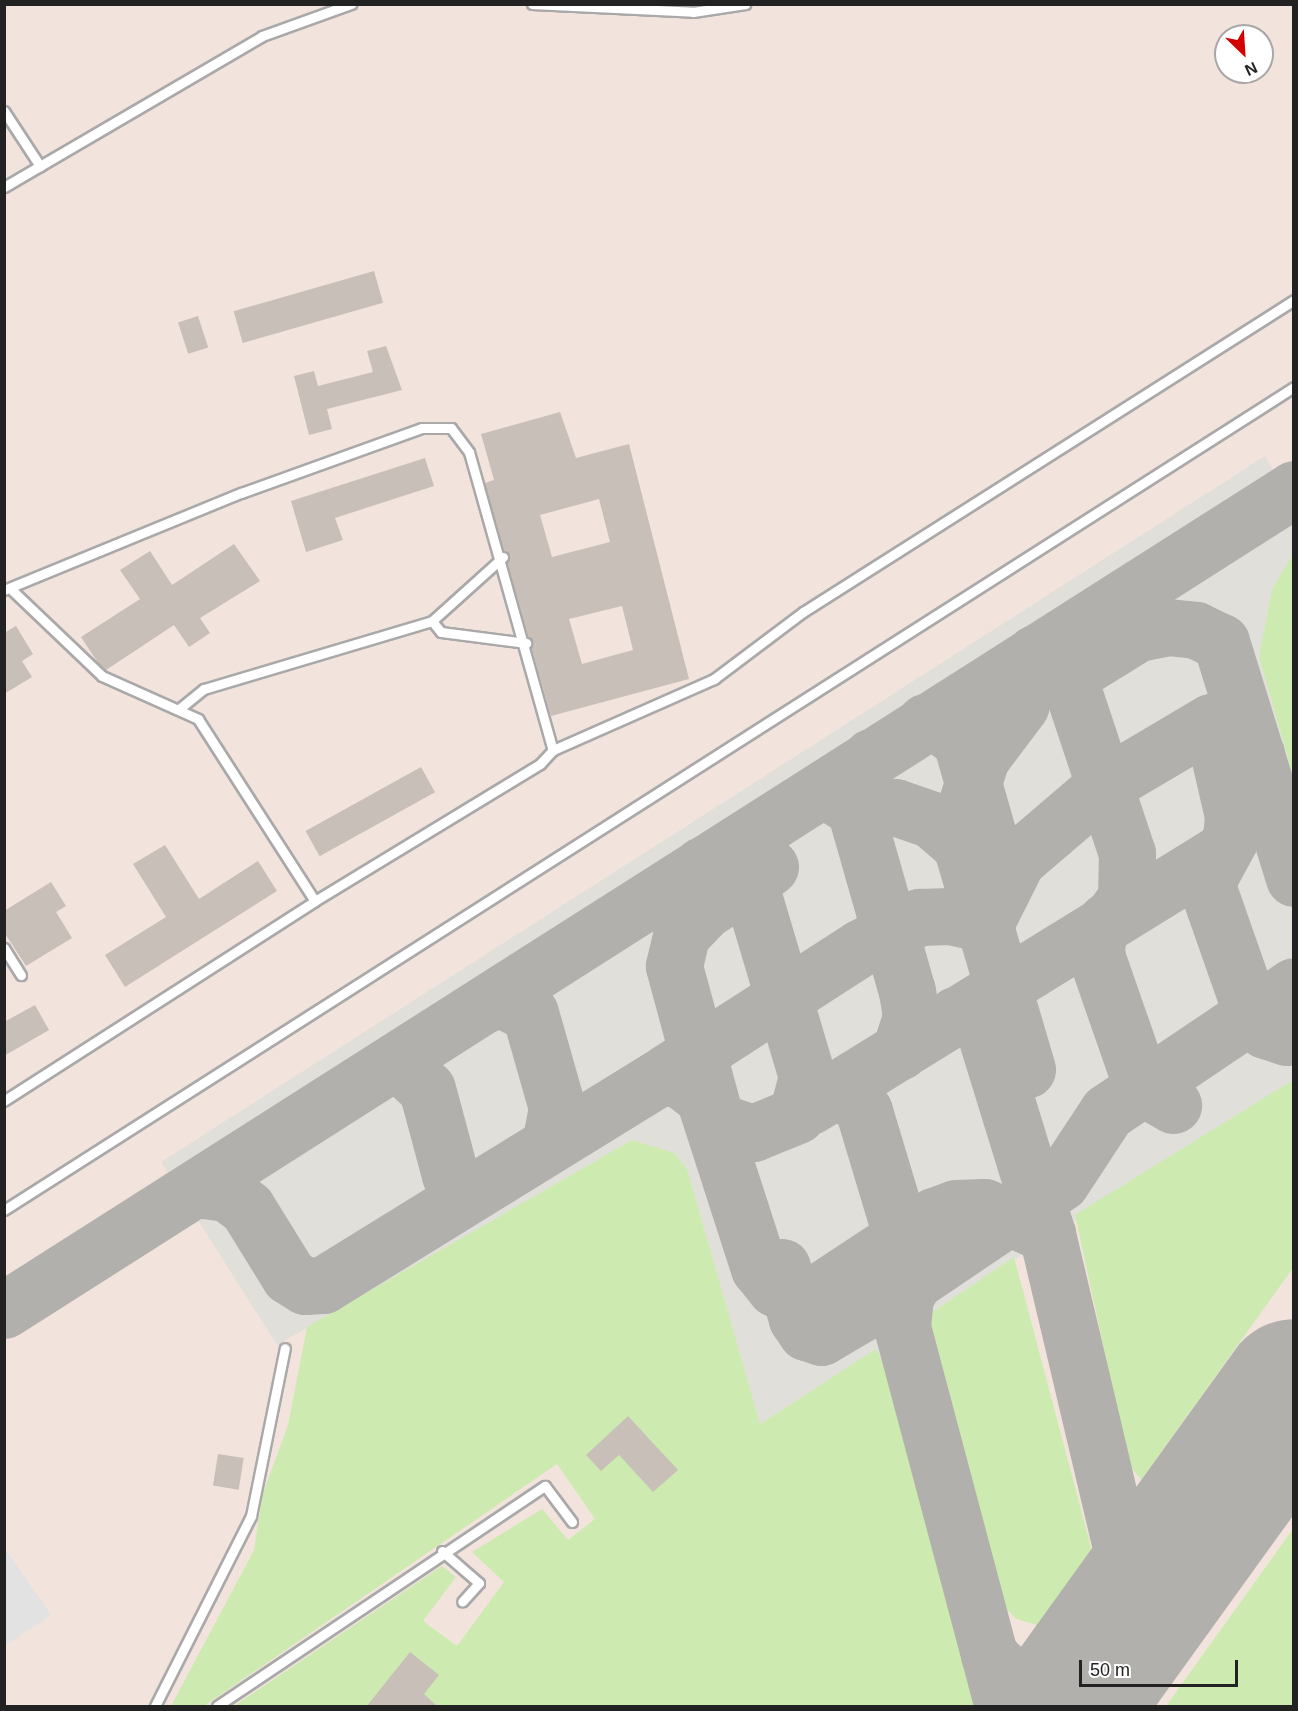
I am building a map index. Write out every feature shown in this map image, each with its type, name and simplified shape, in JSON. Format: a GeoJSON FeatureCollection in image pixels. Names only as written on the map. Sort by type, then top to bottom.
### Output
{"type":"FeatureCollection","features":[{"type":"Feature","properties":{"kind":"lane"},"geometry":{"type":"LineString","coordinates":[[4,187],[262,36],[351,4]]}},
{"type":"Feature","properties":{"kind":"lane"},"geometry":{"type":"LineString","coordinates":[[532,4],[693,12],[745,4]]}},
{"type":"Feature","properties":{"kind":"lane"},"geometry":{"type":"LineString","coordinates":[[4,111],[40,166]]}},
{"type":"Feature","properties":{"kind":"lane"},"geometry":{"type":"LineString","coordinates":[[4,1101],[315,901],[540,764],[553,750],[714,679],[803,612],[1293,300]]}},
{"type":"Feature","properties":{"kind":"lane"},"geometry":{"type":"LineString","coordinates":[[4,1210],[1293,387]]}},
{"type":"Feature","properties":{"kind":"lane"},"geometry":{"type":"LineString","coordinates":[[315,901],[207,729],[179,709],[143,698],[102,676],[8,590],[241,493],[439,425],[460,435],[469,452],[502,557],[553,750]]}},
{"type":"Feature","properties":{"kind":"lane"},"geometry":{"type":"LineString","coordinates":[[179,709],[204,689],[432,621],[502,557]]}},
{"type":"Feature","properties":{"kind":"lane"},"geometry":{"type":"LineString","coordinates":[[432,621],[441,632],[526,643]]}},
{"type":"Feature","properties":{"kind":"lane"},"geometry":{"type":"LineString","coordinates":[[4,948],[21,975]]}},
{"type":"Feature","properties":{"kind":"lane"},"geometry":{"type":"LineString","coordinates":[[155,1707],[251,1516],[285,1348]]}},
{"type":"Feature","properties":{"kind":"lane"},"geometry":{"type":"LineString","coordinates":[[217,1707],[442,1551],[545,1486],[572,1522]]}},
{"type":"Feature","properties":{"kind":"lane"},"geometry":{"type":"LineString","coordinates":[[442,1551],[479,1583],[462,1602]]}},
{"type":"Feature","properties":{"kind":"shaded area"},"geometry":{"type":"Polygon","coordinates":[[[5,5],[1293,5],[1293,1706],[5,1706],[5,5]]]}},
{"type":"Feature","properties":{"kind":"shaded area"},"geometry":{"type":"Polygon","coordinates":[[[1265,456],[1293,503],[1293,554],[1272,589],[1259,657],[1293,776],[1293,1080],[925,1317],[935,1367],[891,1379],[876,1349],[760,1425],[687,1169],[632,1140],[277,1345],[161,1162],[1265,456]]]}},
{"type":"Feature","properties":{"kind":"shaded area"},"geometry":{"type":"Polygon","coordinates":[[[4,1547],[51,1615],[5,1646],[4,1646],[4,1547]]]}},
{"type":"Feature","properties":{"kind":"green space"},"geometry":{"type":"Polygon","coordinates":[[[1293,554],[1293,776],[1259,657],[1272,589],[1293,554]]]}},
{"type":"Feature","properties":{"kind":"green space"},"geometry":{"type":"Polygon","coordinates":[[[1293,1080],[1293,1268],[1141,1480],[1129,1464],[1075,1215],[1293,1080]]]}},
{"type":"Feature","properties":{"kind":"green space"},"geometry":{"type":"Polygon","coordinates":[[[632,1140],[674,1153],[687,1169],[760,1424],[876,1349],[891,1379],[980,1706],[234,1706],[442,1566],[456,1577],[423,1621],[457,1646],[504,1582],[472,1552],[542,1509],[568,1540],[595,1519],[557,1464],[204,1706],[171,1706],[254,1550],[263,1493],[288,1425],[307,1327],[632,1140]]]}},
{"type":"Feature","properties":{"kind":"green space"},"geometry":{"type":"Polygon","coordinates":[[[1014,1257],[1092,1551],[1037,1625],[1016,1619],[997,1599],[925,1317],[1014,1257]]]}},
{"type":"Feature","properties":{"kind":"green space"},"geometry":{"type":"Polygon","coordinates":[[[1293,1529],[1293,1706],[1166,1706],[1293,1529]]]}},
{"type":"Feature","properties":{"kind":"building"},"geometry":{"type":"Polygon","coordinates":[[[374,271],[383,303],[243,343],[234,311],[374,271]]]}},
{"type":"Feature","properties":{"kind":"building"},"geometry":{"type":"Polygon","coordinates":[[[198,316],[208,347],[188,354],[178,322],[198,316]]]}},
{"type":"Feature","properties":{"kind":"building"},"geometry":{"type":"Polygon","coordinates":[[[386,346],[402,390],[327,409],[332,429],[309,435],[294,376],[314,371],[318,386],[373,372],[367,351],[386,346]]]}},
{"type":"Feature","properties":{"kind":"building"},"geometry":{"type":"Polygon","coordinates":[[[560,412],[576,458],[629,444],[689,679],[551,716],[485,483],[494,480],[481,434],[560,412]],[[599,499],[540,515],[552,557],[610,542],[599,499]],[[622,606],[569,619],[582,664],[633,650],[622,606]]]}},
{"type":"Feature","properties":{"kind":"building"},"geometry":{"type":"Polygon","coordinates":[[[425,458],[434,486],[335,518],[343,540],[306,552],[291,501],[425,458]]]}},
{"type":"Feature","properties":{"kind":"building"},"geometry":{"type":"Polygon","coordinates":[[[234,544],[260,581],[200,618],[210,633],[189,647],[174,625],[106,670],[98,663],[81,637],[140,599],[120,570],[150,551],[172,585],[234,544]]]}},
{"type":"Feature","properties":{"kind":"building"},"geometry":{"type":"Polygon","coordinates":[[[16,626],[33,654],[22,661],[32,677],[4,694],[4,633],[16,626]]]}},
{"type":"Feature","properties":{"kind":"building"},"geometry":{"type":"Polygon","coordinates":[[[421,767],[435,792],[320,856],[306,831],[421,767]]]}},
{"type":"Feature","properties":{"kind":"building"},"geometry":{"type":"Polygon","coordinates":[[[165,845],[199,899],[258,861],[277,891],[125,987],[105,955],[166,917],[133,864],[165,845]]]}},
{"type":"Feature","properties":{"kind":"building"},"geometry":{"type":"Polygon","coordinates":[[[51,882],[66,906],[56,912],[72,938],[26,966],[4,932],[4,911],[51,882]]]}},
{"type":"Feature","properties":{"kind":"building"},"geometry":{"type":"Polygon","coordinates":[[[35,1005],[49,1030],[4,1056],[4,1022],[35,1005]]]}},
{"type":"Feature","properties":{"kind":"building"},"geometry":{"type":"Polygon","coordinates":[[[628,1416],[678,1470],[653,1492],[619,1455],[601,1471],[586,1455],[628,1416]]]}},
{"type":"Feature","properties":{"kind":"building"},"geometry":{"type":"Polygon","coordinates":[[[218,1454],[244,1458],[239,1490],[213,1486],[218,1454]]]}},
{"type":"Feature","properties":{"kind":"building"},"geometry":{"type":"Polygon","coordinates":[[[410,1652],[439,1675],[424,1694],[438,1707],[366,1707],[410,1652]]]}},
{"type":"Feature","properties":{"kind":"taxiway"},"geometry":{"type":"LineString","coordinates":[[4,1310],[1294,489]]}},
{"type":"Feature","properties":{"kind":"taxiway"},"geometry":{"type":"LineString","coordinates":[[1078,670],[1138,633],[1168,627],[1196,630],[1221,642],[1294,878]]}},
{"type":"Feature","properties":{"kind":"taxiway"},"geometry":{"type":"LineString","coordinates":[[1035,653],[1068,676],[1127,853],[1126,898],[1112,917]]}},
{"type":"Feature","properties":{"kind":"taxiway"},"geometry":{"type":"LineString","coordinates":[[967,802],[981,758],[1021,705]]}},
{"type":"Feature","properties":{"kind":"taxiway"},"geometry":{"type":"LineString","coordinates":[[925,722],[938,724],[961,741],[1002,884]]}},
{"type":"Feature","properties":{"kind":"taxiway"},"geometry":{"type":"LineString","coordinates":[[666,1073],[860,948],[919,917],[950,916],[985,924],[1017,860],[1106,784],[1211,722],[1243,733],[1256,754]]}},
{"type":"Feature","properties":{"kind":"taxiway"},"geometry":{"type":"LineString","coordinates":[[1216,742],[1233,816],[1231,837],[1206,883],[1253,1017],[1265,1030],[1287,1037]]}},
{"type":"Feature","properties":{"kind":"taxiway"},"geometry":{"type":"LineString","coordinates":[[871,757],[855,790],[855,809],[895,807],[932,820],[961,845],[1027,1069]]}},
{"type":"Feature","properties":{"kind":"taxiway"},"geometry":{"type":"LineString","coordinates":[[825,790],[855,809],[907,991],[911,1017],[900,1051]]}},
{"type":"Feature","properties":{"kind":"taxiway"},"geometry":{"type":"LineString","coordinates":[[810,1106],[1222,852]]}},
{"type":"Feature","properties":{"kind":"taxiway"},"geometry":{"type":"LineString","coordinates":[[702,865],[720,863],[749,882],[807,1077],[797,1115],[753,1133],[716,1121],[674,966],[681,935],[705,910],[749,882],[770,867]]}},
{"type":"Feature","properties":{"kind":"taxiway"},"geometry":{"type":"LineString","coordinates":[[1106,921],[1097,937],[1096,955],[1142,1087],[1173,1105]]}},
{"type":"Feature","properties":{"kind":"taxiway"},"geometry":{"type":"LineString","coordinates":[[901,1290],[1061,1182],[1107,1112],[1294,986]]}},
{"type":"Feature","properties":{"kind":"taxiway"},"geometry":{"type":"LineString","coordinates":[[486,1004],[500,999],[530,1013],[557,1108],[550,1144]]}},
{"type":"Feature","properties":{"kind":"taxiway"},"geometry":{"type":"LineString","coordinates":[[955,1015],[983,1026],[1047,1234],[1123,1556],[1127,1581],[1118,1636]]}},
{"type":"Feature","properties":{"kind":"taxiway"},"geometry":{"type":"LineString","coordinates":[[388,1067],[401,1065],[427,1089],[450,1175],[459,1188],[475,1190]]}},
{"type":"Feature","properties":{"kind":"taxiway"},"geometry":{"type":"LineString","coordinates":[[195,1189],[227,1193],[247,1208],[289,1276],[305,1286],[323,1285],[660,1077],[680,1079],[704,1098],[759,1268],[775,1288],[792,1295],[814,1295],[934,1216],[956,1208],[984,1207],[1047,1234]]}},
{"type":"Feature","properties":{"kind":"taxiway"},"geometry":{"type":"LineString","coordinates":[[782,1267],[797,1319],[806,1332],[821,1337],[901,1290],[905,1248],[864,1111],[852,1097],[829,1093]]}},
{"type":"Feature","properties":{"kind":"taxiway"},"geometry":{"type":"LineString","coordinates":[[914,1281],[905,1297],[902,1327],[1003,1706]]}},
{"type":"Feature","properties":{"kind":"taxiway"},"geometry":{"type":"LineString","coordinates":[[1115,1516],[1124,1529],[1159,1544],[1196,1527]]}},
{"type":"Feature","properties":{"kind":"taxiway"},"geometry":{"type":"LineString","coordinates":[[989,1655],[1009,1675],[1035,1685],[1060,1686],[1090,1674]]}},
{"type":"Feature","properties":{"kind":"runway"},"geometry":{"type":"LineString","coordinates":[[1067,1706],[1294,1391]]}}]}
